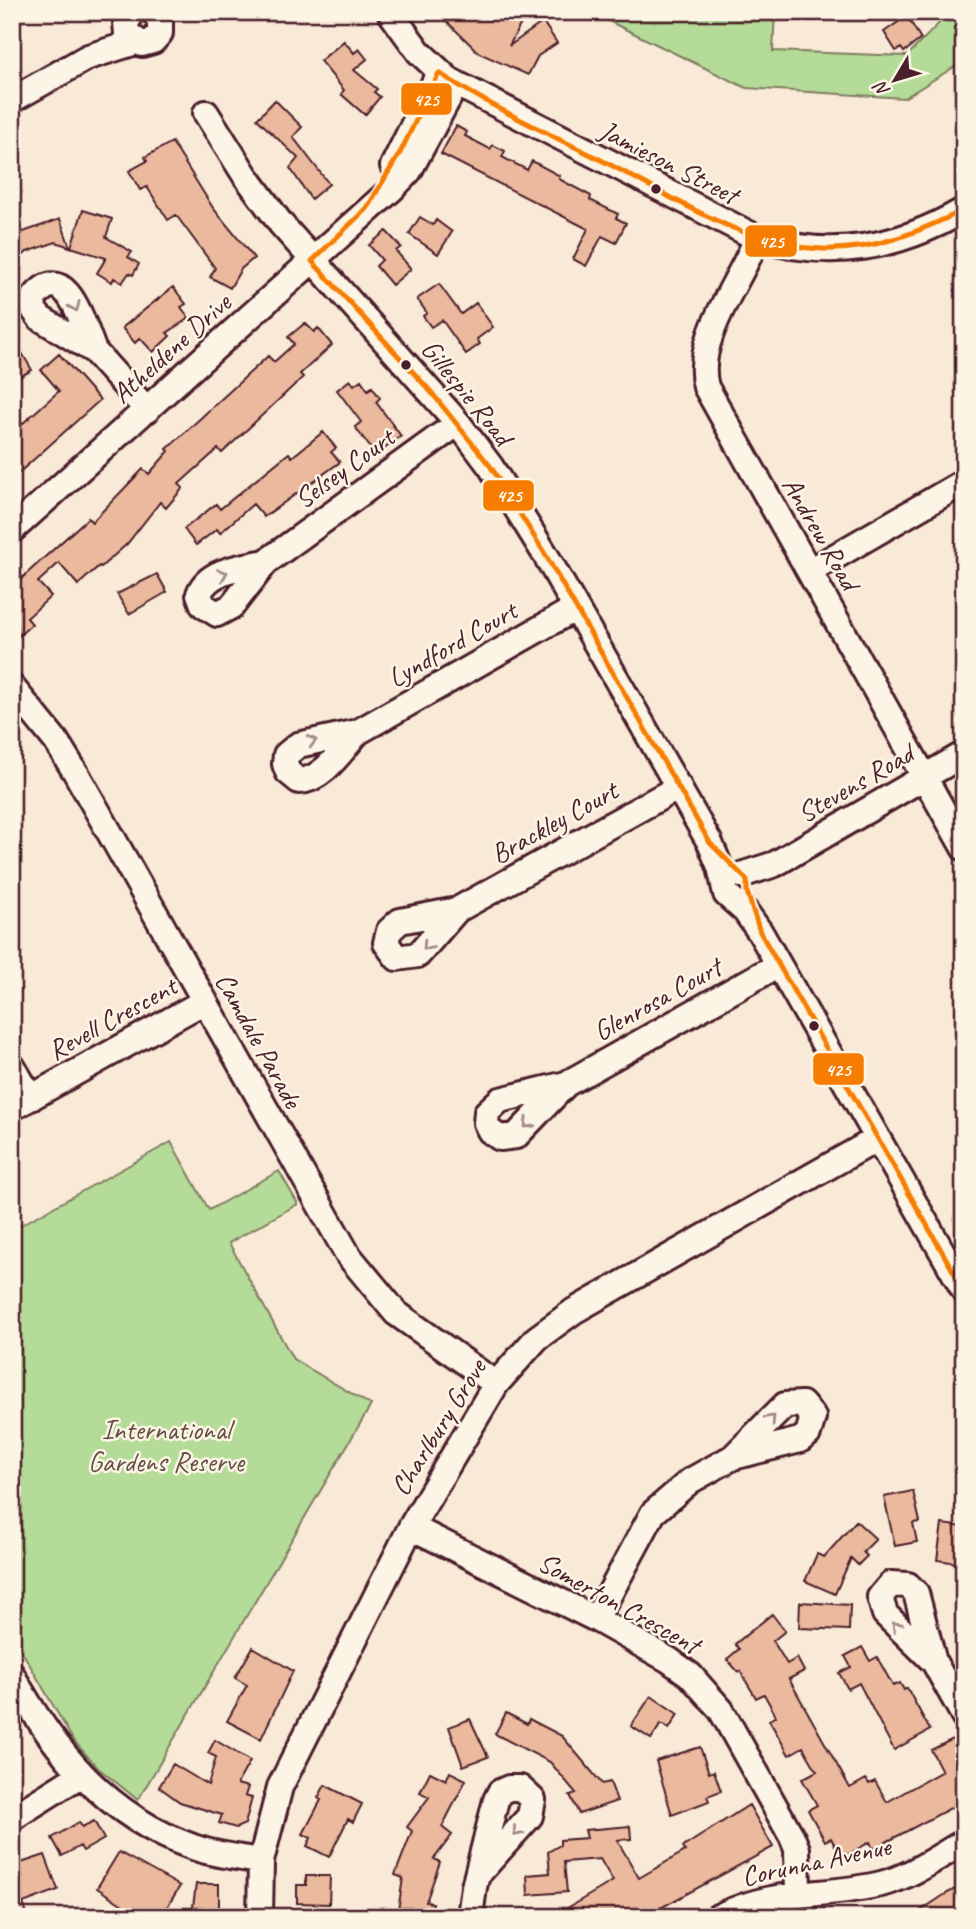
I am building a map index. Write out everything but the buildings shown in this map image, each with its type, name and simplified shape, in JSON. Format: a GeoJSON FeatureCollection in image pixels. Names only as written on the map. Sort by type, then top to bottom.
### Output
{"type":"FeatureCollection","features":[{"type":"Feature","properties":{"kind":"street"},"geometry":{"type":"LineString","coordinates":[[12,100],[88,57],[130,21],[153,41],[157,22],[179,12]]}},
{"type":"Feature","properties":{"kind":"street"},"geometry":{"type":"LineString","coordinates":[[390,12],[448,78]]}},
{"type":"Feature","properties":{"kind":"street","name":"Atheldene Drive"},"geometry":{"type":"LineString","coordinates":[[12,530],[409,171],[448,78]]}},
{"type":"Feature","properties":{"kind":"street","name":"Jamieson Street"},"geometry":{"type":"LineString","coordinates":[[448,78],[757,238],[803,249],[867,248],[906,239],[964,210]]}},
{"type":"Feature","properties":{"kind":"street","name":"Gillespie Road"},"geometry":{"type":"LineString","coordinates":[[206,113],[244,175],[312,261],[458,423],[517,507],[710,843],[739,885],[778,965],[964,1290]]}},
{"type":"Feature","properties":{"kind":"street","name":"Andrew Road"},"geometry":{"type":"LineString","coordinates":[[757,238],[706,345],[704,377],[715,407],[964,848]]}},
{"type":"Feature","properties":{"kind":"street"},"geometry":{"type":"LineString","coordinates":[[94,351],[147,410]]}},
{"type":"Feature","properties":{"kind":"street","name":"Selsey Court"},"geometry":{"type":"LineString","coordinates":[[266,562],[458,423]]}},
{"type":"Feature","properties":{"kind":"street"},"geometry":{"type":"LineString","coordinates":[[810,571],[964,482]]}},
{"type":"Feature","properties":{"kind":"street","name":"Lyndford Court"},"geometry":{"type":"LineString","coordinates":[[358,732],[576,608]]}},
{"type":"Feature","properties":{"kind":"street","name":"Camdale Parade"},"geometry":{"type":"LineString","coordinates":[[12,687],[56,741],[76,772],[311,1194],[372,1289],[419,1333],[496,1384]]}},
{"type":"Feature","properties":{"kind":"street","name":"Stevens Road"},"geometry":{"type":"LineString","coordinates":[[739,885],[964,754]]}},
{"type":"Feature","properties":{"kind":"street","name":"Brackley Court"},"geometry":{"type":"LineString","coordinates":[[457,909],[679,788]]}},
{"type":"Feature","properties":{"kind":"street","name":"Glenrosa Court"},"geometry":{"type":"LineString","coordinates":[[566,1084],[778,965]]}},
{"type":"Feature","properties":{"kind":"street","name":"Revell Crescent"},"geometry":{"type":"LineString","coordinates":[[21,1103],[203,1002]]}},
{"type":"Feature","properties":{"kind":"street"},"geometry":{"type":"LineString","coordinates":[[12,1066],[21,1103]]}},
{"type":"Feature","properties":{"kind":"street","name":"Charlbury Grove"},"geometry":{"type":"LineString","coordinates":[[260,1917],[261,1861],[280,1787],[411,1527],[496,1384],[537,1338],[574,1311],[877,1139]]}},
{"type":"Feature","properties":{"kind":"street"},"geometry":{"type":"LineString","coordinates":[[596,1619],[653,1513],[690,1481],[733,1457]]}},
{"type":"Feature","properties":{"kind":"street","name":"Somerton Crescent"},"geometry":{"type":"LineString","coordinates":[[411,1527],[596,1619],[669,1660],[690,1675],[721,1710],[792,1837],[797,1849],[798,1892]]}},
{"type":"Feature","properties":{"kind":"street"},"geometry":{"type":"LineString","coordinates":[[933,1662],[964,1716]]}},
{"type":"Feature","properties":{"kind":"street"},"geometry":{"type":"LineString","coordinates":[[12,1675],[57,1748],[80,1775],[125,1812],[160,1833],[195,1848],[261,1861]]}},
{"type":"Feature","properties":{"kind":"street"},"geometry":{"type":"LineString","coordinates":[[12,1818],[80,1775]]}},
{"type":"Feature","properties":{"kind":"street","name":"Corunna Avenue"},"geometry":{"type":"LineString","coordinates":[[718,1917],[762,1898],[798,1892],[852,1890],[886,1883],[964,1842]]}},
{"type":"Feature","properties":{"kind":"street"},"geometry":{"type":"LineString","coordinates":[[470,1917],[474,1886],[479,1873]]}},
{"type":"Feature","properties":{"kind":"green space"},"geometry":{"type":"Polygon","coordinates":[[[590,12],[775,12],[773,51],[907,56],[950,12],[964,12],[964,61],[904,98],[746,88],[590,12]]]}},
{"type":"Feature","properties":{"kind":"green space","name":"International Gardens Reserve"},"geometry":{"type":"Polygon","coordinates":[[[171,1142],[209,1210],[279,1171],[298,1204],[229,1243],[293,1359],[371,1405],[138,1800],[98,1768],[73,1740],[12,1634],[12,1230],[171,1142]]]}},
{"type":"Feature","properties":{"kind":"transit line","name":"425"},"geometry":{"type":"LineString","coordinates":[[312,261],[367,208],[401,151],[439,73],[499,108],[708,217],[764,239],[822,249],[860,247],[913,233],[964,210]]}},
{"type":"Feature","properties":{"kind":"transit line","name":"425"},"geometry":{"type":"LineString","coordinates":[[312,261],[432,393],[491,467],[545,554],[710,843],[747,880],[747,892],[760,932],[964,1290]]}}]}
